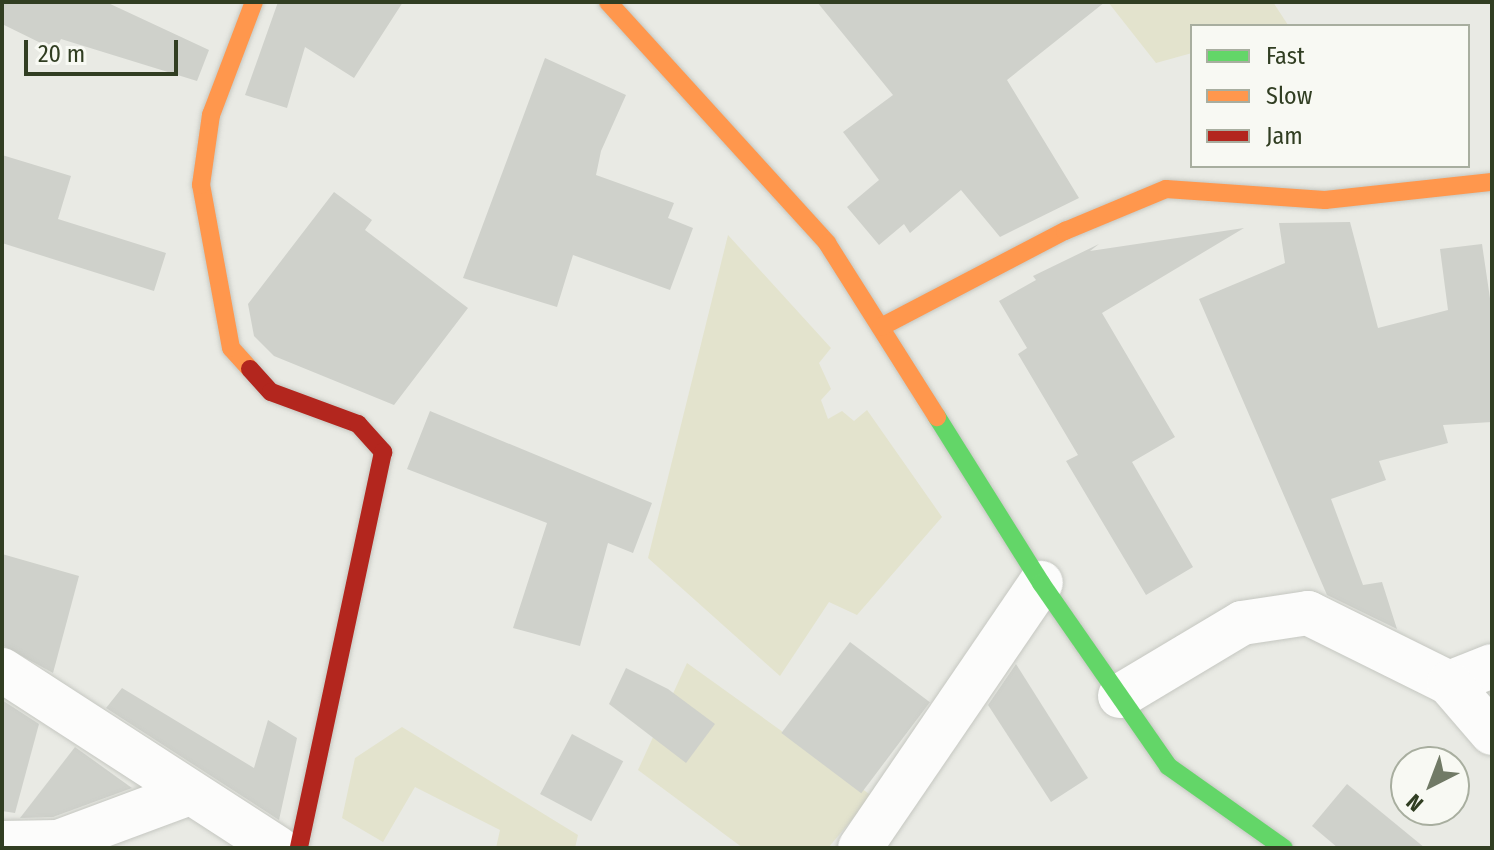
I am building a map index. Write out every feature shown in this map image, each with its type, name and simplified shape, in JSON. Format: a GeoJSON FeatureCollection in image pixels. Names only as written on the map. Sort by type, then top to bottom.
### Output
{"type":"FeatureCollection","features":[{"type":"Feature","properties":{"kind":"street"},"geometry":{"type":"LineString","coordinates":[[254,2],[211,115],[201,185],[231,348],[271,392],[358,424],[383,452],[299,848]]}},
{"type":"Feature","properties":{"kind":"street"},"geometry":{"type":"LineString","coordinates":[[608,2],[827,243],[1041,583],[1168,766],[1284,848]]}},
{"type":"Feature","properties":{"kind":"street"},"geometry":{"type":"LineString","coordinates":[[881,327],[1065,231],[1166,189],[1325,200],[1492,182]]}},
{"type":"Feature","properties":{"kind":"street"},"geometry":{"type":"LineString","coordinates":[[860,848],[1041,583]]}},
{"type":"Feature","properties":{"kind":"street"},"geometry":{"type":"LineString","coordinates":[[1120,696],[1242,623],[1308,613],[1449,683],[1492,733]]}},
{"type":"Feature","properties":{"kind":"street"},"geometry":{"type":"LineString","coordinates":[[1449,683],[1492,666]]}},
{"type":"Feature","properties":{"kind":"street"},"geometry":{"type":"LineString","coordinates":[[2,670],[187,794],[277,848]]}},
{"type":"Feature","properties":{"kind":"street"},"geometry":{"type":"LineString","coordinates":[[2,843],[58,842],[187,794]]}},
{"type":"Feature","properties":{"kind":"green space"},"geometry":{"type":"Polygon","coordinates":[[[1108,2],[1273,2],[1287,24],[1190,24],[1190,54],[1156,63],[1108,2]]]}},
{"type":"Feature","properties":{"kind":"green space"},"geometry":{"type":"Polygon","coordinates":[[[728,235],[831,348],[819,363],[831,389],[821,400],[828,419],[842,411],[854,421],[867,410],[942,517],[857,615],[829,602],[780,676],[648,558],[728,235]]]}},
{"type":"Feature","properties":{"kind":"green space"},"geometry":{"type":"Polygon","coordinates":[[[687,663],[872,796],[828,848],[743,848],[638,770],[687,663]]]}},
{"type":"Feature","properties":{"kind":"green space"},"geometry":{"type":"Polygon","coordinates":[[[402,727],[578,835],[575,848],[496,848],[500,830],[415,787],[383,842],[342,818],[355,758],[402,727]]]}},
{"type":"Feature","properties":{"kind":"building"},"geometry":{"type":"Polygon","coordinates":[[[2,2],[106,2],[209,50],[197,81],[61,39],[55,50],[2,24],[2,2]]]}},
{"type":"Feature","properties":{"kind":"building"},"geometry":{"type":"Polygon","coordinates":[[[278,2],[403,2],[354,78],[305,47],[287,108],[245,95],[278,2]]]}},
{"type":"Feature","properties":{"kind":"building"},"geometry":{"type":"Polygon","coordinates":[[[817,2],[1105,2],[1007,80],[1079,198],[1000,237],[961,190],[910,233],[904,224],[879,245],[847,207],[879,180],[843,132],[893,95],[817,2]]]}},
{"type":"Feature","properties":{"kind":"building"},"geometry":{"type":"Polygon","coordinates":[[[545,58],[626,95],[601,151],[596,175],[674,203],[668,218],[693,228],[670,290],[573,255],[557,307],[463,278],[545,58]]]}},
{"type":"Feature","properties":{"kind":"building"},"geometry":{"type":"Polygon","coordinates":[[[2,155],[71,176],[58,219],[166,253],[154,291],[2,243],[2,155]]]}},
{"type":"Feature","properties":{"kind":"building"},"geometry":{"type":"Polygon","coordinates":[[[334,192],[372,220],[365,230],[468,308],[394,405],[274,356],[254,336],[248,304],[334,192]]]}},
{"type":"Feature","properties":{"kind":"building"},"geometry":{"type":"Polygon","coordinates":[[[1350,222],[1378,328],[1448,310],[1440,249],[1482,244],[1492,312],[1492,422],[1443,425],[1448,443],[1379,461],[1386,480],[1331,499],[1363,585],[1382,582],[1397,629],[1327,595],[1199,299],[1285,263],[1279,223],[1350,222]]]}},
{"type":"Feature","properties":{"kind":"building"},"geometry":{"type":"Polygon","coordinates":[[[1244,228],[1102,313],[1175,437],[1132,462],[1193,567],[1146,595],[1066,461],[1078,455],[1018,354],[1027,348],[999,301],[1036,280],[1033,276],[1099,244],[1090,251],[1244,228]]]}},
{"type":"Feature","properties":{"kind":"building"},"geometry":{"type":"Polygon","coordinates":[[[430,411],[652,503],[633,553],[608,543],[580,646],[513,628],[547,523],[407,469],[430,411]]]}},
{"type":"Feature","properties":{"kind":"building"},"geometry":{"type":"Polygon","coordinates":[[[2,554],[79,576],[53,673],[2,645],[2,554]]]}},
{"type":"Feature","properties":{"kind":"building"},"geometry":{"type":"Polygon","coordinates":[[[850,642],[930,702],[861,793],[781,733],[850,642]]]}},
{"type":"Feature","properties":{"kind":"building"},"geometry":{"type":"Polygon","coordinates":[[[1016,664],[1088,778],[1051,802],[988,705],[1016,664]]]}},
{"type":"Feature","properties":{"kind":"building"},"geometry":{"type":"Polygon","coordinates":[[[626,668],[668,689],[715,724],[686,763],[609,704],[626,668]]]}},
{"type":"Feature","properties":{"kind":"building"},"geometry":{"type":"Polygon","coordinates":[[[122,688],[254,768],[268,720],[297,738],[279,820],[106,708],[122,688]]]}},
{"type":"Feature","properties":{"kind":"building"},"geometry":{"type":"Polygon","coordinates":[[[2,700],[39,724],[15,813],[2,811],[2,700]]]}},
{"type":"Feature","properties":{"kind":"building"},"geometry":{"type":"Polygon","coordinates":[[[572,734],[623,761],[591,821],[540,794],[572,734]]]}},
{"type":"Feature","properties":{"kind":"building"},"geometry":{"type":"Polygon","coordinates":[[[75,747],[132,788],[53,817],[20,818],[75,747]]]}},
{"type":"Feature","properties":{"kind":"building"},"geometry":{"type":"Polygon","coordinates":[[[1347,784],[1390,819],[1390,826],[1398,826],[1425,848],[1338,848],[1312,826],[1347,784]]]}},
{"type":"Feature","properties":{"kind":"traffic: fast"},"geometry":{"type":"LineString","coordinates":[[937,417],[1041,583],[1168,766],[1284,848]]}},
{"type":"Feature","properties":{"kind":"traffic: slow"},"geometry":{"type":"LineString","coordinates":[[250,369],[231,348],[201,185],[211,115],[254,2]]}},
{"type":"Feature","properties":{"kind":"traffic: slow"},"geometry":{"type":"LineString","coordinates":[[608,2],[827,243],[937,417]]}},
{"type":"Feature","properties":{"kind":"traffic: slow"},"geometry":{"type":"LineString","coordinates":[[881,327],[1065,231],[1166,189],[1325,200],[1492,182]]}},
{"type":"Feature","properties":{"kind":"traffic: jam"},"geometry":{"type":"LineString","coordinates":[[250,369],[271,392],[358,424],[383,452],[299,848]]}}]}
